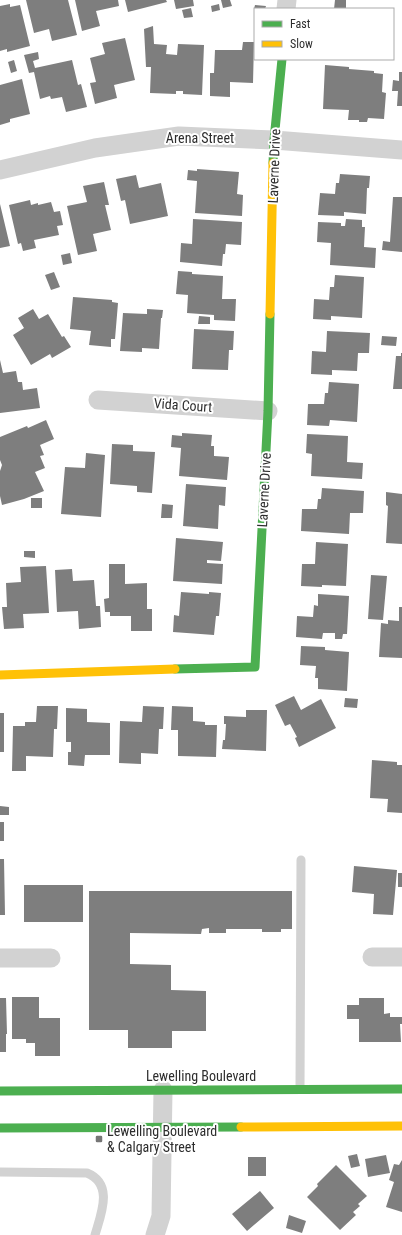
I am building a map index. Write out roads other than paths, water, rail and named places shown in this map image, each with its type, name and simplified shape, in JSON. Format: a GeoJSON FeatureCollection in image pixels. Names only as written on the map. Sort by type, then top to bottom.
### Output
{"type":"FeatureCollection","features":[{"type":"Feature","properties":{"kind":"street","name":"Laverne Drive"},"geometry":{"type":"LineString","coordinates":[[0,675],[255,667],[268,411],[274,140],[282,60]]}},
{"type":"Feature","properties":{"kind":"street","name":"Arena Street"},"geometry":{"type":"LineString","coordinates":[[0,170],[95,148],[178,136],[274,140],[402,150]]}},
{"type":"Feature","properties":{"kind":"street","name":"Vida Court"},"geometry":{"type":"LineString","coordinates":[[98,400],[268,411]]}},
{"type":"Feature","properties":{"kind":"street"},"geometry":{"type":"LineString","coordinates":[[372,957],[402,957]]}},
{"type":"Feature","properties":{"kind":"street"},"geometry":{"type":"LineString","coordinates":[[0,958],[50,958]]}},
{"type":"Feature","properties":{"kind":"street","name":"Lewelling Boulevard"},"geometry":{"type":"LineString","coordinates":[[0,1091],[402,1089]]}},
{"type":"Feature","properties":{"kind":"street"},"geometry":{"type":"LineString","coordinates":[[155,1235],[161,1216],[163,1090]]}},
{"type":"Feature","properties":{"kind":"street"},"geometry":{"type":"LineString","coordinates":[[0,1128],[402,1126]]}},
{"type":"Feature","properties":{"kind":"lane"},"geometry":{"type":"LineString","coordinates":[[300,1089],[301,860]]}},
{"type":"Feature","properties":{"kind":"lane"},"geometry":{"type":"LineString","coordinates":[[0,1172],[87,1173],[93,1176],[99,1181],[104,1200],[95,1235]]}},
{"type":"Feature","properties":{"kind":"place","name":"Lewelling Boulevard & Calgary Street"},"geometry":{"type":"Point","coordinates":[99,1139]}}]}
